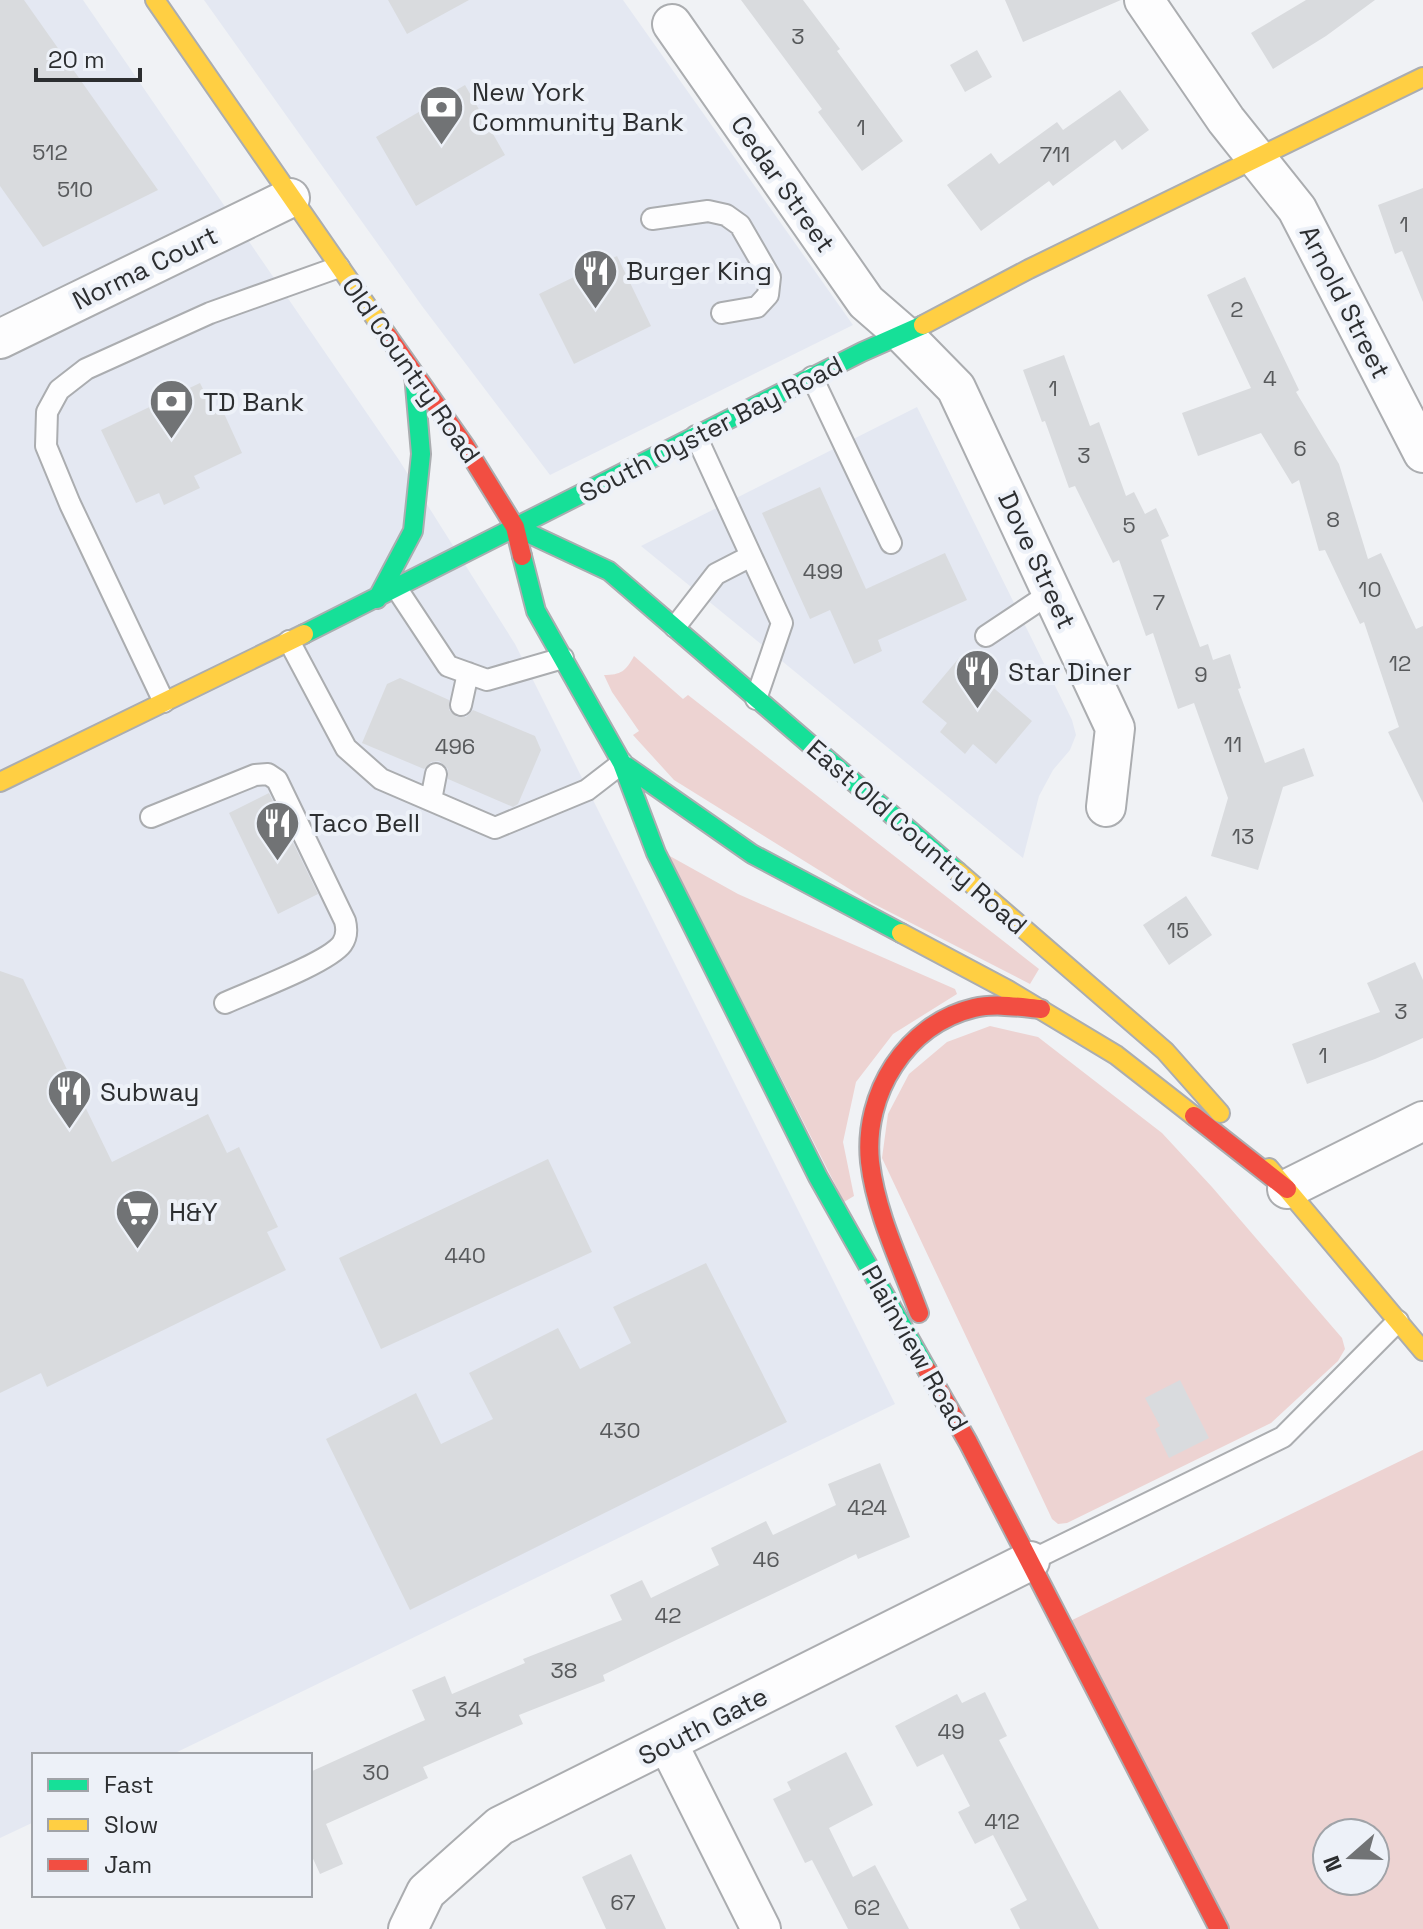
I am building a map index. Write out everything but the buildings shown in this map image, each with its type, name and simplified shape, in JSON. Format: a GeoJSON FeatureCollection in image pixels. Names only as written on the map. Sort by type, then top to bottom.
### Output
{"type":"FeatureCollection","features":[{"type":"Feature","properties":{"kind":"main road","name":"Old Country Road"},"geometry":{"type":"LineString","coordinates":[[155,0],[465,446],[515,527],[536,611],[622,763]]}},
{"type":"Feature","properties":{"kind":"main road","name":"South Oyster Bay Road"},"geometry":{"type":"LineString","coordinates":[[0,782],[377,599],[812,377],[904,335],[1029,269],[1423,77]]}},
{"type":"Feature","properties":{"kind":"main road"},"geometry":{"type":"LineString","coordinates":[[377,599],[413,531],[421,454],[414,374]]}},
{"type":"Feature","properties":{"kind":"main road","name":"East Old Country Road"},"geometry":{"type":"LineString","coordinates":[[515,527],[609,571],[1165,1051],[1287,1189],[1423,1351]]}},
{"type":"Feature","properties":{"kind":"main road","name":"East Old Country Road"},"geometry":{"type":"LineString","coordinates":[[622,763],[752,854],[1041,1009],[1116,1055],[1287,1189]]}},
{"type":"Feature","properties":{"kind":"main road","name":"Plainview Road"},"geometry":{"type":"LineString","coordinates":[[622,763],[656,853],[818,1177],[968,1442],[1219,1929]]}},
{"type":"Feature","properties":{"kind":"main road"},"geometry":{"type":"LineString","coordinates":[[968,1442],[882,1214],[870,1162],[872,1114],[877,1092],[891,1069],[925,1031],[952,1015],[974,1008],[1000,1005],[1041,1009]]}},
{"type":"Feature","properties":{"kind":"street","name":"Arnold Street"},"geometry":{"type":"LineString","coordinates":[[1144,0],[1229,124],[1297,209],[1423,453]]}},
{"type":"Feature","properties":{"kind":"street","name":"Cedar Street"},"geometry":{"type":"LineString","coordinates":[[672,24],[866,302],[904,335]]}},
{"type":"Feature","properties":{"kind":"street","name":"Norma Court"},"geometry":{"type":"LineString","coordinates":[[0,339],[290,198]]}},
{"type":"Feature","properties":{"kind":"street","name":"Dove Street"},"geometry":{"type":"LineString","coordinates":[[904,335],[956,388],[1115,728],[1106,807]]}},
{"type":"Feature","properties":{"kind":"street"},"geometry":{"type":"LineString","coordinates":[[1287,1189],[1423,1121]]}},
{"type":"Feature","properties":{"kind":"street","name":"South Gate"},"geometry":{"type":"LineString","coordinates":[[408,1929],[426,1892],[500,1826],[1030,1561]]}},
{"type":"Feature","properties":{"kind":"street"},"geometry":{"type":"LineString","coordinates":[[668,1744],[761,1929]]}},
{"type":"Feature","properties":{"kind":"lane"},"geometry":{"type":"LineString","coordinates":[[652,219],[708,211],[726,215],[740,225],[770,277],[768,295],[757,307],[722,313]]}},
{"type":"Feature","properties":{"kind":"lane"},"geometry":{"type":"LineString","coordinates":[[164,702],[46,446],[47,412],[59,390],[86,369],[225,308],[339,267]]}},
{"type":"Feature","properties":{"kind":"lane"},"geometry":{"type":"LineString","coordinates":[[812,377],[891,543]]}},
{"type":"Feature","properties":{"kind":"lane"},"geometry":{"type":"LineString","coordinates":[[696,436],[782,623],[756,699]]}},
{"type":"Feature","properties":{"kind":"lane"},"geometry":{"type":"LineString","coordinates":[[675,627],[716,574],[751,556]]}},
{"type":"Feature","properties":{"kind":"lane"},"geometry":{"type":"LineString","coordinates":[[397,589],[448,666],[487,680],[563,658]]}},
{"type":"Feature","properties":{"kind":"lane"},"geometry":{"type":"LineString","coordinates":[[986,636],[1052,592]]}},
{"type":"Feature","properties":{"kind":"lane"},"geometry":{"type":"LineString","coordinates":[[289,641],[346,748],[381,779],[495,828],[587,790],[622,763]]}},
{"type":"Feature","properties":{"kind":"lane"},"geometry":{"type":"LineString","coordinates":[[461,705],[468,673]]}},
{"type":"Feature","properties":{"kind":"lane"},"geometry":{"type":"LineString","coordinates":[[151,817],[255,775],[268,774],[277,780],[345,921],[347,930],[342,945],[327,957],[225,1003]]}},
{"type":"Feature","properties":{"kind":"lane"},"geometry":{"type":"LineString","coordinates":[[431,800],[436,774]]}},
{"type":"Feature","properties":{"kind":"lane"},"geometry":{"type":"LineString","coordinates":[[1030,1561],[1283,1437],[1398,1321]]}},
{"type":"Feature","properties":{"kind":"shaded area"},"geometry":{"type":"Polygon","coordinates":[[[0,0],[83,0],[399,460],[515,644],[895,1404],[175,1753],[32,1753],[32,1823],[0,1838],[0,0]]]}},
{"type":"Feature","properties":{"kind":"shaded area"},"geometry":{"type":"Polygon","coordinates":[[[204,0],[623,0],[853,325],[550,475],[422,306],[204,0]]]}},
{"type":"Feature","properties":{"kind":"shaded area"},"geometry":{"type":"Polygon","coordinates":[[[917,407],[1072,720],[1076,735],[1070,750],[1053,770],[1039,796],[1023,858],[641,546],[917,407]]]}},
{"type":"Feature","properties":{"kind":"shaded area"},"geometry":{"type":"Polygon","coordinates":[[[634,656],[683,699],[688,695],[1039,969],[1030,984],[872,903],[674,780],[633,735],[639,731],[604,675],[622,671],[634,656]]]}},
{"type":"Feature","properties":{"kind":"shaded area"},"geometry":{"type":"Polygon","coordinates":[[[668,855],[738,894],[955,989],[957,994],[893,1034],[856,1082],[843,1142],[854,1196],[844,1202],[668,855]]]}},
{"type":"Feature","properties":{"kind":"shaded area"},"geometry":{"type":"Polygon","coordinates":[[[990,1026],[1038,1037],[1162,1133],[1342,1338],[1345,1349],[1338,1361],[1271,1423],[1067,1523],[1058,1524],[1052,1519],[882,1158],[888,1114],[909,1074],[947,1042],[990,1026]]]}},
{"type":"Feature","properties":{"kind":"shaded area"},"geometry":{"type":"Polygon","coordinates":[[[1423,1450],[1423,1929],[1219,1929],[1064,1624],[1423,1450]]]}},
{"type":"Feature","properties":{"kind":"traffic: fast"},"geometry":{"type":"LineString","coordinates":[[304,634],[862,352],[923,325]]}},
{"type":"Feature","properties":{"kind":"traffic: fast"},"geometry":{"type":"LineString","coordinates":[[377,599],[413,531],[421,454],[414,374]]}},
{"type":"Feature","properties":{"kind":"traffic: fast"},"geometry":{"type":"LineString","coordinates":[[515,527],[609,571],[957,871]]}},
{"type":"Feature","properties":{"kind":"traffic: fast"},"geometry":{"type":"LineString","coordinates":[[522,556],[536,611],[622,763],[752,854],[901,933]]}},
{"type":"Feature","properties":{"kind":"traffic: fast"},"geometry":{"type":"LineString","coordinates":[[622,763],[656,853],[818,1177],[927,1370]]}},
{"type":"Feature","properties":{"kind":"traffic: slow"},"geometry":{"type":"LineString","coordinates":[[155,0],[387,335]]}},
{"type":"Feature","properties":{"kind":"traffic: slow"},"geometry":{"type":"LineString","coordinates":[[923,325],[1029,269],[1423,77]]}},
{"type":"Feature","properties":{"kind":"traffic: slow"},"geometry":{"type":"LineString","coordinates":[[0,782],[304,634]]}},
{"type":"Feature","properties":{"kind":"traffic: slow"},"geometry":{"type":"LineString","coordinates":[[957,871],[1165,1051],[1220,1113]]}},
{"type":"Feature","properties":{"kind":"traffic: slow"},"geometry":{"type":"LineString","coordinates":[[901,933],[1008,990],[1116,1055],[1194,1116]]}},
{"type":"Feature","properties":{"kind":"traffic: slow"},"geometry":{"type":"LineString","coordinates":[[1269,1168],[1423,1351]]}},
{"type":"Feature","properties":{"kind":"traffic: jam"},"geometry":{"type":"LineString","coordinates":[[387,335],[465,446],[515,527],[522,556]]}},
{"type":"Feature","properties":{"kind":"traffic: jam"},"geometry":{"type":"LineString","coordinates":[[919,1313],[883,1220],[873,1181],[870,1137],[882,1088],[909,1046],[928,1029],[950,1016],[990,1006],[1041,1009]]}},
{"type":"Feature","properties":{"kind":"traffic: jam"},"geometry":{"type":"LineString","coordinates":[[1194,1116],[1287,1189]]}},
{"type":"Feature","properties":{"kind":"traffic: jam"},"geometry":{"type":"LineString","coordinates":[[927,1370],[968,1442],[1219,1929]]}},
{"type":"Feature","properties":{"kind":"place","name":"New York Community Bank"},"geometry":{"type":"Point","coordinates":[441,146]}},
{"type":"Feature","properties":{"kind":"place","name":"Burger King"},"geometry":{"type":"Point","coordinates":[595,310]}},
{"type":"Feature","properties":{"kind":"place","name":"TD Bank"},"geometry":{"type":"Point","coordinates":[172,441]}},
{"type":"Feature","properties":{"kind":"place","name":"Star Diner"},"geometry":{"type":"Point","coordinates":[977,711]}},
{"type":"Feature","properties":{"kind":"place","name":"Taco Bell"},"geometry":{"type":"Point","coordinates":[278,862]}},
{"type":"Feature","properties":{"kind":"place","name":"Subway"},"geometry":{"type":"Point","coordinates":[69,1131]}},
{"type":"Feature","properties":{"kind":"place","name":"H&Y"},"geometry":{"type":"Point","coordinates":[138,1251]}}]}
